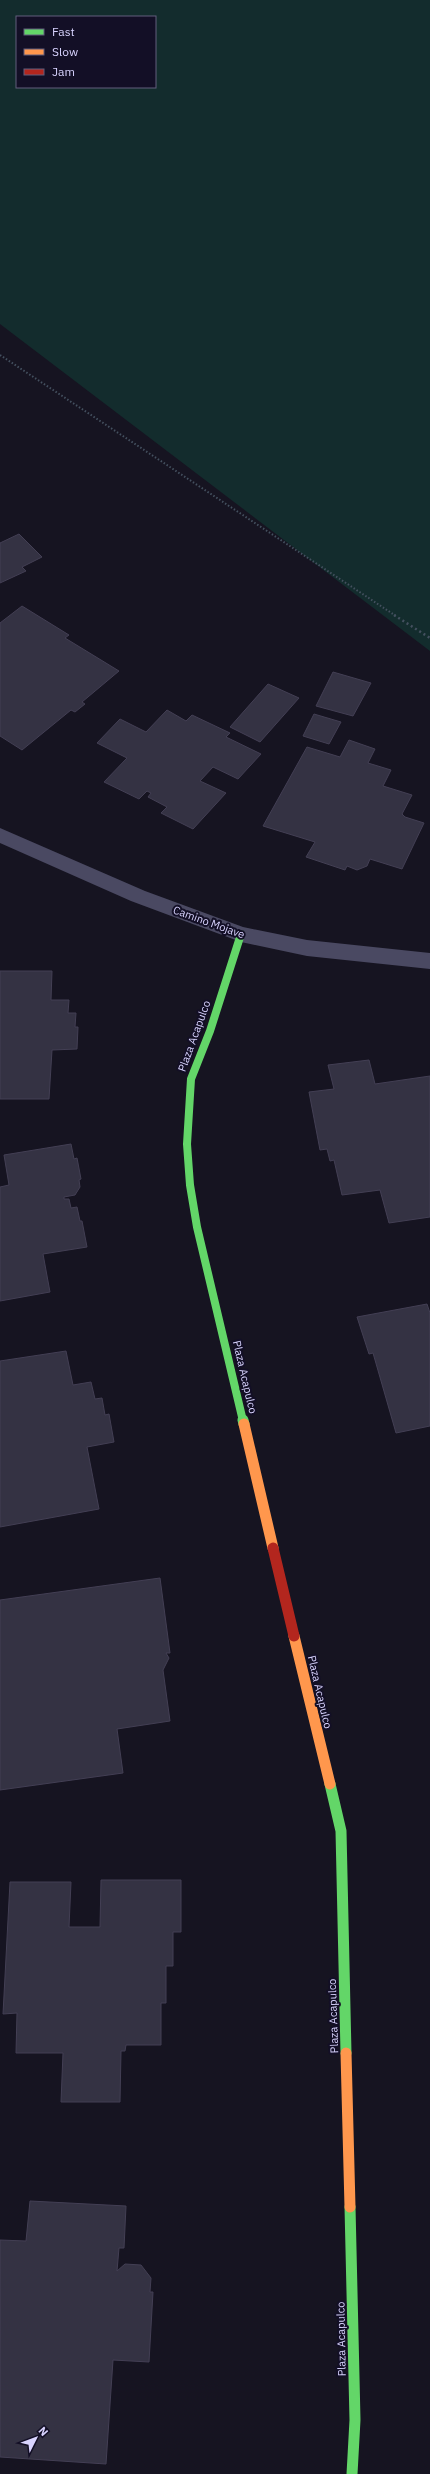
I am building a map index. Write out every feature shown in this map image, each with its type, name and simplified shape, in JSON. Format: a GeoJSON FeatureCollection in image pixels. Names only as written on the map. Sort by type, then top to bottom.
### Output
{"type":"FeatureCollection","features":[{"type":"Feature","properties":{"kind":"street","name":"Camino Mojave"},"geometry":{"type":"LineString","coordinates":[[0,835],[138,896],[241,934],[307,948],[376,957],[430,961]]}},
{"type":"Feature","properties":{"kind":"street","name":"Plaza Acapulco"},"geometry":{"type":"LineString","coordinates":[[241,934],[210,1031],[191,1079],[187,1144],[189,1178],[197,1227],[341,1832],[354,2412],[352,2474]]}},
{"type":"Feature","properties":{"kind":"path"},"geometry":{"type":"LineString","coordinates":[[0,355],[430,638]]}},
{"type":"Feature","properties":{"kind":"green space"},"geometry":{"type":"Polygon","coordinates":[[[0,0],[430,0],[430,651],[0,324],[0,0]]]}},
{"type":"Feature","properties":{"kind":"building"},"geometry":{"type":"Polygon","coordinates":[[[19,534],[42,557],[22,567],[26,571],[0,583],[0,543],[19,534]]]}},
{"type":"Feature","properties":{"kind":"building"},"geometry":{"type":"Polygon","coordinates":[[[22,606],[69,635],[65,638],[119,671],[82,702],[85,704],[75,712],[71,710],[22,750],[0,736],[0,623],[22,606]]]}},
{"type":"Feature","properties":{"kind":"building"},"geometry":{"type":"Polygon","coordinates":[[[333,672],[371,683],[353,716],[316,706],[333,672]]]}},
{"type":"Feature","properties":{"kind":"building"},"geometry":{"type":"Polygon","coordinates":[[[268,684],[299,698],[260,742],[230,727],[268,684]]]}},
{"type":"Feature","properties":{"kind":"building"},"geometry":{"type":"Polygon","coordinates":[[[167,710],[186,721],[192,715],[230,733],[226,737],[261,754],[238,779],[213,767],[200,781],[226,793],[193,829],[161,813],[167,807],[148,797],[151,793],[147,791],[139,799],[104,782],[127,758],[97,743],[120,719],[146,732],[167,710]]]}},
{"type":"Feature","properties":{"kind":"building"},"geometry":{"type":"Polygon","coordinates":[[[314,714],[341,722],[329,744],[303,736],[314,714]]]}},
{"type":"Feature","properties":{"kind":"building"},"geometry":{"type":"Polygon","coordinates":[[[349,740],[375,749],[368,763],[391,770],[383,786],[412,795],[402,814],[405,817],[424,823],[402,869],[370,859],[367,866],[357,870],[347,866],[345,870],[306,857],[315,842],[263,826],[307,747],[340,757],[349,740]]]}},
{"type":"Feature","properties":{"kind":"building"},"geometry":{"type":"Polygon","coordinates":[[[0,971],[52,971],[51,1000],[69,1000],[68,1013],[76,1013],[75,1027],[78,1027],[77,1049],[52,1050],[49,1099],[0,1099],[0,971]]]}},
{"type":"Feature","properties":{"kind":"building"},"geometry":{"type":"Polygon","coordinates":[[[369,1060],[375,1084],[430,1076],[430,1217],[389,1223],[380,1190],[342,1195],[334,1160],[330,1161],[327,1149],[320,1150],[309,1092],[334,1089],[328,1065],[369,1060]]]}},
{"type":"Feature","properties":{"kind":"building"},"geometry":{"type":"Polygon","coordinates":[[[71,1144],[74,1159],[77,1158],[81,1179],[79,1180],[80,1187],[75,1195],[64,1197],[64,1199],[69,1199],[71,1208],[77,1207],[80,1221],[82,1221],[87,1247],[43,1254],[50,1292],[0,1301],[0,1187],[9,1185],[4,1155],[71,1144]]]}},
{"type":"Feature","properties":{"kind":"building"},"geometry":{"type":"Polygon","coordinates":[[[427,1304],[430,1313],[430,1426],[396,1433],[373,1353],[369,1354],[357,1317],[427,1304]]]}},
{"type":"Feature","properties":{"kind":"building"},"geometry":{"type":"Polygon","coordinates":[[[66,1351],[73,1385],[91,1382],[95,1399],[102,1398],[105,1415],[109,1414],[114,1442],[87,1447],[99,1509],[0,1527],[0,1361],[66,1351]]]}},
{"type":"Feature","properties":{"kind":"building"},"geometry":{"type":"Polygon","coordinates":[[[160,1578],[170,1653],[166,1653],[169,1658],[163,1670],[170,1721],[117,1729],[123,1773],[0,1790],[0,1600],[160,1578]]]}},
{"type":"Feature","properties":{"kind":"building"},"geometry":{"type":"Polygon","coordinates":[[[101,1880],[181,1880],[181,1932],[173,1932],[173,1966],[166,1966],[166,2003],[161,2003],[161,2045],[126,2045],[125,2051],[121,2051],[120,2102],[61,2102],[63,2053],[16,2053],[17,2013],[3,2014],[10,1882],[71,1882],[69,1927],[100,1927],[101,1880]]]}},
{"type":"Feature","properties":{"kind":"building"},"geometry":{"type":"Polygon","coordinates":[[[30,2201],[126,2206],[124,2248],[119,2248],[117,2271],[125,2264],[141,2265],[151,2278],[150,2292],[153,2292],[149,2362],[113,2360],[106,2464],[0,2457],[0,2240],[26,2241],[30,2201]]]}},
{"type":"Feature","properties":{"kind":"traffic: fast"},"geometry":{"type":"LineString","coordinates":[[241,934],[210,1031],[191,1079],[187,1144],[190,1185],[197,1227],[244,1424]]}},
{"type":"Feature","properties":{"kind":"traffic: fast"},"geometry":{"type":"LineString","coordinates":[[330,1784],[341,1831],[346,2053]]}},
{"type":"Feature","properties":{"kind":"traffic: fast"},"geometry":{"type":"LineString","coordinates":[[350,2207],[355,2420],[352,2474]]}},
{"type":"Feature","properties":{"kind":"traffic: slow"},"geometry":{"type":"LineString","coordinates":[[244,1424],[273,1548]]}},
{"type":"Feature","properties":{"kind":"traffic: slow"},"geometry":{"type":"LineString","coordinates":[[294,1636],[330,1784]]}},
{"type":"Feature","properties":{"kind":"traffic: slow"},"geometry":{"type":"LineString","coordinates":[[346,2053],[350,2207]]}},
{"type":"Feature","properties":{"kind":"traffic: jam"},"geometry":{"type":"LineString","coordinates":[[273,1548],[294,1636]]}}]}
